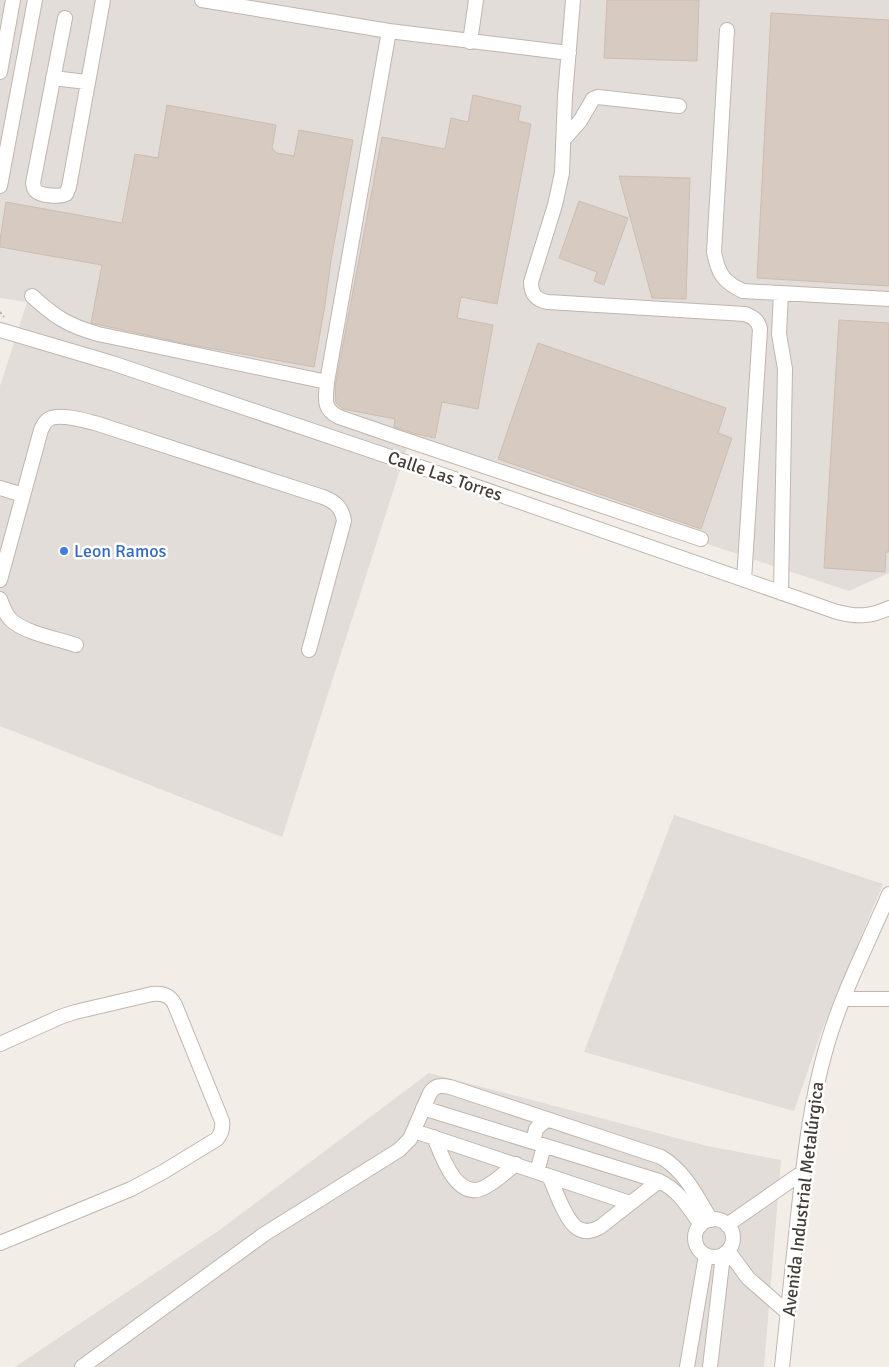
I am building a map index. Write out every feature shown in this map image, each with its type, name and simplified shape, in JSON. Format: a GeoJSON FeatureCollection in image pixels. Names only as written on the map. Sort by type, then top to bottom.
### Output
{"type":"FeatureCollection","features":[{"type":"Feature","properties":{"kind":"street"},"geometry":{"type":"LineString","coordinates":[[0,72],[14,0]]}},
{"type":"Feature","properties":{"kind":"street"},"geometry":{"type":"LineString","coordinates":[[0,186],[35,0]]}},
{"type":"Feature","properties":{"kind":"street"},"geometry":{"type":"LineString","coordinates":[[65,18],[33,183],[36,191],[40,193],[60,196],[64,196],[69,191],[103,0]]}},
{"type":"Feature","properties":{"kind":"street"},"geometry":{"type":"LineString","coordinates":[[202,0],[389,31],[569,53]]}},
{"type":"Feature","properties":{"kind":"street"},"geometry":{"type":"LineString","coordinates":[[470,42],[476,0]]}},
{"type":"Feature","properties":{"kind":"street"},"geometry":{"type":"LineString","coordinates":[[573,0],[560,188],[531,282],[531,288],[536,298],[541,301],[745,314],[753,317],[759,324],[744,580]]}},
{"type":"Feature","properties":{"kind":"street"},"geometry":{"type":"LineString","coordinates":[[727,30],[714,252],[717,268],[725,280],[743,291],[889,299]]}},
{"type":"Feature","properties":{"kind":"street"},"geometry":{"type":"LineString","coordinates":[[389,31],[327,382],[326,403],[328,409],[332,414],[339,417],[410,442],[701,539]]}},
{"type":"Feature","properties":{"kind":"street"},"geometry":{"type":"LineString","coordinates":[[53,78],[88,82]]}},
{"type":"Feature","properties":{"kind":"street"},"geometry":{"type":"LineString","coordinates":[[564,139],[580,121],[593,99],[598,97],[679,106]]}},
{"type":"Feature","properties":{"kind":"street"},"geometry":{"type":"LineString","coordinates":[[780,293],[779,334],[785,369],[781,593]]}},
{"type":"Feature","properties":{"kind":"street"},"geometry":{"type":"LineString","coordinates":[[32,296],[50,312],[82,330],[327,382]]}},
{"type":"Feature","properties":{"kind":"street","name":"Calle Las Torres"},"geometry":{"type":"LineString","coordinates":[[0,330],[112,363],[852,616],[875,614],[889,608]]}},
{"type":"Feature","properties":{"kind":"street"},"geometry":{"type":"LineString","coordinates":[[0,580],[41,430],[45,422],[50,418],[60,417],[95,423],[330,500],[338,506],[344,521],[309,650]]}},
{"type":"Feature","properties":{"kind":"street"},"geometry":{"type":"LineString","coordinates":[[0,488],[23,495]]}},
{"type":"Feature","properties":{"kind":"street"},"geometry":{"type":"LineString","coordinates":[[0,600],[3,609],[10,619],[20,626],[76,645]]}},
{"type":"Feature","properties":{"kind":"street","name":"Avenida Industrial Metalúrgica"},"geometry":{"type":"LineString","coordinates":[[782,1367],[803,1172],[818,1078],[830,1035],[843,999],[889,894]]}},
{"type":"Feature","properties":{"kind":"street"},"geometry":{"type":"LineString","coordinates":[[0,1044],[43,1024],[75,1012],[152,994],[166,995],[176,1006],[219,1112],[223,1127],[217,1139],[146,1182],[0,1243]]}},
{"type":"Feature","properties":{"kind":"street"},"geometry":{"type":"LineString","coordinates":[[843,999],[889,999]]}},
{"type":"Feature","properties":{"kind":"street"},"geometry":{"type":"LineString","coordinates":[[82,1367],[263,1234],[405,1145],[414,1131],[433,1088],[437,1086],[450,1087],[554,1121],[651,1153],[669,1162],[683,1176],[706,1222]]}},
{"type":"Feature","properties":{"kind":"street"},"geometry":{"type":"LineString","coordinates":[[423,1108],[659,1181],[681,1197],[706,1222]]}},
{"type":"Feature","properties":{"kind":"street"},"geometry":{"type":"LineString","coordinates":[[544,1145],[558,1143],[561,1130],[554,1121]]}},
{"type":"Feature","properties":{"kind":"street"},"geometry":{"type":"LineString","coordinates":[[554,1121],[536,1129],[544,1145],[543,1174],[568,1219],[582,1230],[588,1231],[600,1227],[659,1181]]}},
{"type":"Feature","properties":{"kind":"street"},"geometry":{"type":"LineString","coordinates":[[414,1131],[630,1203]]}},
{"type":"Feature","properties":{"kind":"street"},"geometry":{"type":"LineString","coordinates":[[434,1138],[450,1173],[456,1182],[465,1188],[481,1189],[516,1164]]}},
{"type":"Feature","properties":{"kind":"street"},"geometry":{"type":"LineString","coordinates":[[727,1225],[803,1172]]}},
{"type":"Feature","properties":{"kind":"street"},"geometry":{"type":"LineString","coordinates":[[710,1367],[725,1253],[733,1241],[731,1230],[723,1221],[706,1222],[697,1230],[696,1242],[698,1247],[706,1255],[712,1257],[725,1253]]}},
{"type":"Feature","properties":{"kind":"street"},"geometry":{"type":"LineString","coordinates":[[725,1253],[748,1278],[788,1313]]}},
{"type":"Feature","properties":{"kind":"street"},"geometry":{"type":"LineString","coordinates":[[687,1367],[706,1255]]}},
{"type":"Feature","properties":{"kind":"shaded area"},"geometry":{"type":"Polygon","coordinates":[[[0,0],[889,0],[889,573],[849,591],[408,445],[282,837],[0,726],[0,386],[27,302],[0,298],[0,0]]]}},
{"type":"Feature","properties":{"kind":"shaded area"},"geometry":{"type":"Polygon","coordinates":[[[674,815],[883,884],[822,1030],[794,1111],[584,1052],[674,815]]]}},
{"type":"Feature","properties":{"kind":"shaded area"},"geometry":{"type":"Polygon","coordinates":[[[429,1073],[707,1146],[781,1160],[764,1367],[15,1367],[221,1229],[429,1073]]]}},
{"type":"Feature","properties":{"kind":"building"},"geometry":{"type":"Polygon","coordinates":[[[607,0],[699,0],[697,61],[604,58],[607,0]]]}},
{"type":"Feature","properties":{"kind":"building"},"geometry":{"type":"Polygon","coordinates":[[[771,13],[889,20],[889,286],[757,278],[771,13]]]}},
{"type":"Feature","properties":{"kind":"building"},"geometry":{"type":"Polygon","coordinates":[[[473,95],[521,106],[518,121],[531,124],[497,304],[461,297],[457,318],[493,325],[478,409],[442,402],[435,438],[394,427],[395,419],[343,409],[336,403],[335,387],[382,137],[445,149],[451,118],[468,122],[473,95]]]}},
{"type":"Feature","properties":{"kind":"building"},"geometry":{"type":"Polygon","coordinates":[[[167,105],[276,125],[272,148],[277,153],[294,156],[299,130],[353,140],[314,367],[187,344],[91,323],[102,265],[0,247],[6,202],[122,223],[135,154],[158,158],[167,105]]]}},
{"type":"Feature","properties":{"kind":"building"},"geometry":{"type":"Polygon","coordinates":[[[619,176],[690,178],[686,299],[652,298],[619,176]]]}},
{"type":"Feature","properties":{"kind":"building"},"geometry":{"type":"Polygon","coordinates":[[[579,201],[628,218],[604,285],[594,281],[597,272],[559,258],[579,201]]]}},
{"type":"Feature","properties":{"kind":"building"},"geometry":{"type":"Polygon","coordinates":[[[839,320],[889,323],[889,552],[886,552],[885,572],[824,568],[839,320]]]}},
{"type":"Feature","properties":{"kind":"building"},"geometry":{"type":"Polygon","coordinates":[[[538,343],[726,408],[718,433],[732,438],[701,529],[498,459],[538,343]]]}},
{"type":"Feature","properties":{"kind":"place","name":"Leon Ramos"},"geometry":{"type":"Point","coordinates":[64,551]}}]}
